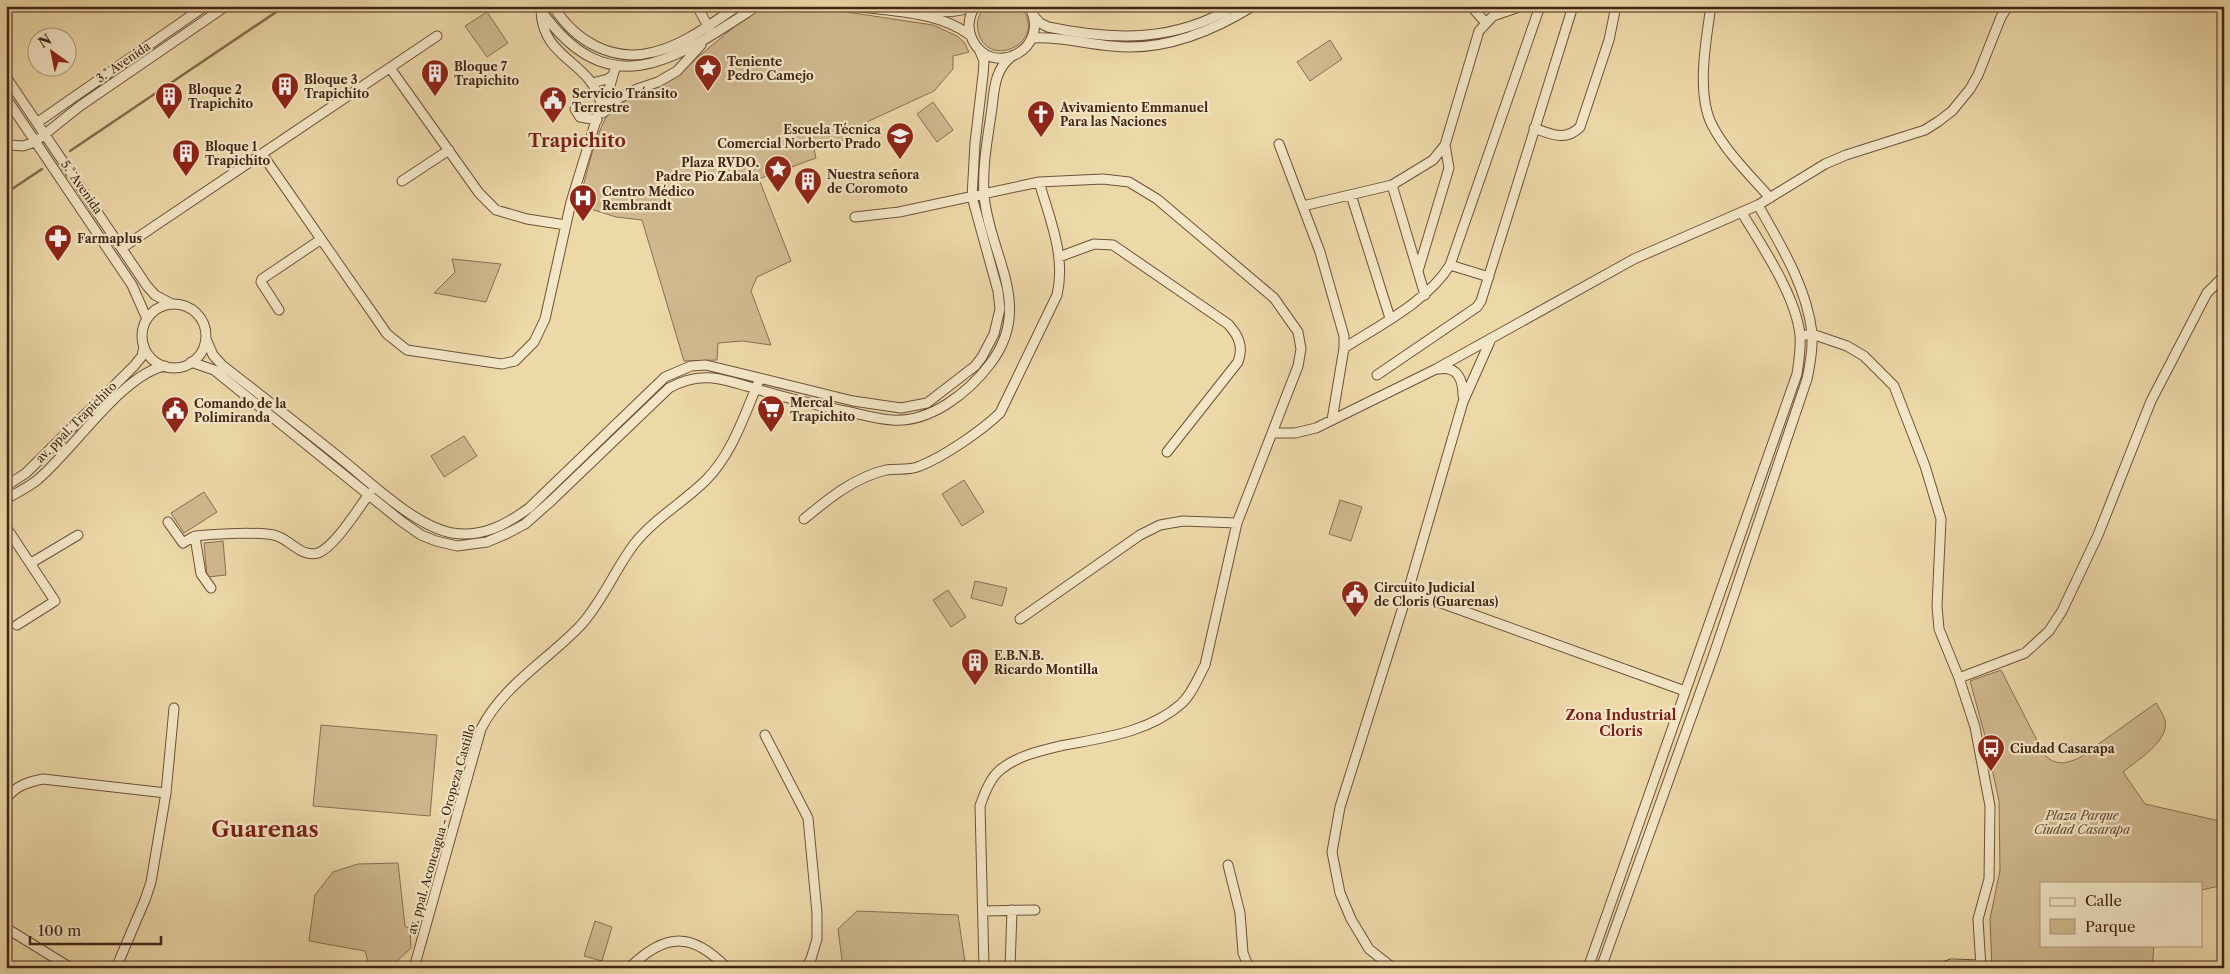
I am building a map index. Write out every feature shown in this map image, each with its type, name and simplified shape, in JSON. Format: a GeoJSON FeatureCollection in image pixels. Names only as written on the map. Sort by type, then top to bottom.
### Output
{"type":"FeatureCollection","features":[{"type":"Feature","properties":{"kind":"street","name":"3.° Avenida"},"geometry":{"type":"LineString","coordinates":[[38,122],[205,6]]}},
{"type":"Feature","properties":{"kind":"street","name":"3.° Avenida"},"geometry":{"type":"LineString","coordinates":[[35,142],[80,106],[226,6]]}},
{"type":"Feature","properties":{"kind":"street"},"geometry":{"type":"LineString","coordinates":[[553,6],[570,29],[589,44],[626,54],[658,51],[692,36],[738,6]]}},
{"type":"Feature","properties":{"kind":"street"},"geometry":{"type":"LineString","coordinates":[[697,6],[713,35]]}},
{"type":"Feature","properties":{"kind":"street"},"geometry":{"type":"LineString","coordinates":[[574,109],[580,117],[600,117],[619,98],[658,82],[677,71],[704,42],[757,6]]}},
{"type":"Feature","properties":{"kind":"street"},"geometry":{"type":"LineString","coordinates":[[206,339],[198,356],[191,362],[183,366],[165,366],[150,356],[144,346],[142,332],[147,319],[158,308],[172,304],[187,307],[200,317],[213,355],[222,365],[422,522],[437,529],[453,533],[468,534],[488,531],[502,526],[529,508],[665,377],[691,366],[706,365],[853,401],[901,408],[927,403],[953,385],[982,357],[994,334],[1000,309],[998,291],[972,197],[975,143],[984,61],[970,35],[949,22],[854,6]]}},
{"type":"Feature","properties":{"kind":"street"},"geometry":{"type":"LineString","coordinates":[[905,6],[946,12],[971,6]]}},
{"type":"Feature","properties":{"kind":"street"},"geometry":{"type":"LineString","coordinates":[[970,35],[970,17],[975,6]]}},
{"type":"Feature","properties":{"kind":"street"},"geometry":{"type":"LineString","coordinates":[[1031,10],[1040,22],[1048,27],[1120,37],[1174,32],[1188,28],[1236,6]]}},
{"type":"Feature","properties":{"kind":"street"},"geometry":{"type":"LineString","coordinates":[[1032,38],[1058,38],[1114,47],[1149,46],[1174,42],[1212,29],[1253,6]]}},
{"type":"Feature","properties":{"kind":"street"},"geometry":{"type":"LineString","coordinates":[[1471,6],[1486,22]]}},
{"type":"Feature","properties":{"kind":"street"},"geometry":{"type":"LineString","coordinates":[[1303,206],[1392,185],[1433,160],[1445,145],[1479,31],[1493,16],[1522,6]]}},
{"type":"Feature","properties":{"kind":"street"},"geometry":{"type":"LineString","coordinates":[[1344,348],[1425,295],[1441,280],[1450,265],[1540,6]]}},
{"type":"Feature","properties":{"kind":"street"},"geometry":{"type":"LineString","coordinates":[[1377,375],[1477,308],[1484,295],[1573,6]]}},
{"type":"Feature","properties":{"kind":"street"},"geometry":{"type":"LineString","coordinates":[[1534,128],[1561,137],[1569,135],[1580,127],[1615,20],[1616,6]]}},
{"type":"Feature","properties":{"kind":"street"},"geometry":{"type":"LineString","coordinates":[[1710,6],[1704,55],[1704,82],[1708,112],[1712,124],[1722,140],[1770,198]]}},
{"type":"Feature","properties":{"kind":"street"},"geometry":{"type":"LineString","coordinates":[[1272,433],[1295,433],[1316,428],[1436,369],[1634,259],[1758,205],[1825,164],[1846,155],[1924,130],[1952,111],[1970,89],[1978,75],[1996,28],[2008,6]]}},
{"type":"Feature","properties":{"kind":"street"},"geometry":{"type":"LineString","coordinates":[[540,8],[555,29],[573,47],[596,60],[616,65],[646,65],[661,62],[704,42]]}},
{"type":"Feature","properties":{"kind":"street"},"geometry":{"type":"LineString","coordinates":[[540,8],[541,22],[546,38],[592,83],[601,104],[600,117]]}},
{"type":"Feature","properties":{"kind":"street"},"geometry":{"type":"LineString","coordinates":[[191,362],[214,370],[368,496],[414,530],[436,541],[457,546],[487,542],[525,524],[669,388],[684,380],[701,376],[724,379],[803,402],[892,420],[924,416],[953,400],[971,385],[990,364],[1006,337],[1010,320],[1008,289],[984,194],[985,163],[994,90],[998,73],[1006,61],[1020,53],[1032,38],[1035,23],[1031,10]]}},
{"type":"Feature","properties":{"kind":"street"},"geometry":{"type":"LineString","coordinates":[[122,248],[438,36]]}},
{"type":"Feature","properties":{"kind":"street"},"geometry":{"type":"LineString","coordinates":[[979,49],[993,57],[1011,57]]}},
{"type":"Feature","properties":{"kind":"street"},"geometry":{"type":"LineString","coordinates":[[262,154],[387,334],[407,350],[502,364],[515,361],[534,342],[546,320],[571,202],[616,65]]}},
{"type":"Feature","properties":{"kind":"street"},"geometry":{"type":"LineString","coordinates":[[390,68],[492,208],[527,219],[566,225]]}},
{"type":"Feature","properties":{"kind":"street"},"geometry":{"type":"LineString","coordinates":[[592,83],[608,79],[613,75]]}},
{"type":"Feature","properties":{"kind":"street","name":"5.° Avenida"},"geometry":{"type":"LineString","coordinates":[[6,77],[147,286],[155,294],[172,304]]}},
{"type":"Feature","properties":{"kind":"street","name":"5.° Avenida"},"geometry":{"type":"LineString","coordinates":[[6,98],[132,285],[147,319]]}},
{"type":"Feature","properties":{"kind":"street"},"geometry":{"type":"LineString","coordinates":[[6,148],[10,145],[23,146],[35,142]]}},
{"type":"Feature","properties":{"kind":"street"},"geometry":{"type":"LineString","coordinates":[[1279,144],[1320,252],[1344,336],[1344,348],[1332,420]]}},
{"type":"Feature","properties":{"kind":"street"},"geometry":{"type":"LineString","coordinates":[[1418,271],[1449,168],[1445,145]]}},
{"type":"Feature","properties":{"kind":"street"},"geometry":{"type":"LineString","coordinates":[[402,181],[449,150]]}},
{"type":"Feature","properties":{"kind":"street"},"geometry":{"type":"LineString","coordinates":[[855,218],[899,212],[1039,182],[1103,179],[1129,182],[1157,199],[1274,298],[1298,332],[1301,349],[1298,366],[1237,523],[1205,665],[1194,686],[1181,704],[1156,719],[1128,732],[1040,751],[1015,760],[998,771],[984,793],[980,806],[984,968]]}},
{"type":"Feature","properties":{"kind":"street"},"geometry":{"type":"LineString","coordinates":[[804,519],[856,482],[874,474],[889,470],[918,467],[930,462],[991,422],[1000,413],[1057,295],[1061,280],[1059,257],[1039,182]]}},
{"type":"Feature","properties":{"kind":"street"},"geometry":{"type":"LineString","coordinates":[[1392,185],[1425,295]]}},
{"type":"Feature","properties":{"kind":"street"},"geometry":{"type":"LineString","coordinates":[[1351,195],[1390,318]]}},
{"type":"Feature","properties":{"kind":"street"},"geometry":{"type":"LineString","coordinates":[[1601,968],[1714,654],[1807,379],[1812,334],[1804,302],[1796,279],[1758,205]]}},
{"type":"Feature","properties":{"kind":"street"},"geometry":{"type":"LineString","coordinates":[[1588,968],[1796,374],[1800,336],[1798,322],[1774,266],[1742,213]]}},
{"type":"Feature","properties":{"kind":"street"},"geometry":{"type":"LineString","coordinates":[[279,310],[261,282],[262,279],[320,240]]}},
{"type":"Feature","properties":{"kind":"street"},"geometry":{"type":"LineString","coordinates":[[1059,257],[1094,244],[1112,245],[1228,324],[1239,339],[1242,347],[1238,362],[1167,452]]}},
{"type":"Feature","properties":{"kind":"street"},"geometry":{"type":"LineString","coordinates":[[1450,265],[1488,277]]}},
{"type":"Feature","properties":{"kind":"street"},"geometry":{"type":"LineString","coordinates":[[1959,678],[2025,653],[2049,631],[2062,611],[2098,535],[2151,401],[2207,293],[2224,276]]}},
{"type":"Feature","properties":{"kind":"street"},"geometry":{"type":"LineString","coordinates":[[1800,336],[1812,334],[1847,346],[1864,356],[1894,386],[1925,466],[1941,519],[1937,606],[1939,629],[1959,678],[1975,727],[1990,806],[1989,879],[1978,919],[1981,966],[1951,964],[1942,968]]}},
{"type":"Feature","properties":{"kind":"street"},"geometry":{"type":"LineString","coordinates":[[1393,968],[1369,950],[1351,918],[1340,893],[1332,852],[1340,807],[1408,590],[1463,402],[1491,339]]}},
{"type":"Feature","properties":{"kind":"street","name":"av. ppal. Trapichito"},"geometry":{"type":"LineString","coordinates":[[6,486],[26,473],[134,366],[142,356],[144,346]]}},
{"type":"Feature","properties":{"kind":"street","name":"av. ppal. Trapichito"},"geometry":{"type":"LineString","coordinates":[[6,499],[36,481],[95,419],[143,374],[152,369],[165,366]]}},
{"type":"Feature","properties":{"kind":"street"},"geometry":{"type":"LineString","coordinates":[[1436,369],[1447,368],[1455,371],[1460,377],[1463,384],[1463,402]]}},
{"type":"Feature","properties":{"kind":"street","name":"av. ppal. Aconcagua - Oropeza Castillo"},"geometry":{"type":"LineString","coordinates":[[414,968],[487,717],[513,687],[582,624],[601,600],[635,543],[648,529],[706,480],[718,466],[736,434],[760,379]]}},
{"type":"Feature","properties":{"kind":"street"},"geometry":{"type":"LineString","coordinates":[[168,522],[183,543],[195,537],[270,534],[283,539],[303,552],[319,552],[332,542],[375,486]]}},
{"type":"Feature","properties":{"kind":"street"},"geometry":{"type":"LineString","coordinates":[[1020,619],[1140,535],[1160,525],[1183,521],[1237,523]]}},
{"type":"Feature","properties":{"kind":"street"},"geometry":{"type":"LineString","coordinates":[[6,527],[55,601],[17,624]]}},
{"type":"Feature","properties":{"kind":"street"},"geometry":{"type":"LineString","coordinates":[[31,563],[78,535]]}},
{"type":"Feature","properties":{"kind":"street"},"geometry":{"type":"LineString","coordinates":[[195,537],[200,574],[211,588]]}},
{"type":"Feature","properties":{"kind":"street"},"geometry":{"type":"LineString","coordinates":[[1408,590],[1685,692]]}},
{"type":"Feature","properties":{"kind":"street"},"geometry":{"type":"LineString","coordinates":[[116,968],[149,891],[166,793],[174,708]]}},
{"type":"Feature","properties":{"kind":"street"},"geometry":{"type":"LineString","coordinates":[[765,735],[808,818],[817,913],[817,939],[811,960],[806,968]]}},
{"type":"Feature","properties":{"kind":"street"},"geometry":{"type":"LineString","coordinates":[[6,799],[20,786],[43,779],[166,793]]}},
{"type":"Feature","properties":{"kind":"street"},"geometry":{"type":"LineString","coordinates":[[1228,865],[1240,913],[1244,954],[1249,968]]}},
{"type":"Feature","properties":{"kind":"street"},"geometry":{"type":"LineString","coordinates":[[1010,968],[1012,910]]}},
{"type":"Feature","properties":{"kind":"street"},"geometry":{"type":"LineString","coordinates":[[983,911],[1035,910]]}},
{"type":"Feature","properties":{"kind":"street"},"geometry":{"type":"LineString","coordinates":[[6,928],[71,968]]}},
{"type":"Feature","properties":{"kind":"street"},"geometry":{"type":"LineString","coordinates":[[629,968],[647,953],[667,942],[689,941],[711,952],[728,968]]}},
{"type":"Feature","properties":{"kind":"green space"},"geometry":{"type":"Polygon","coordinates":[[[771,6],[807,6],[933,25],[957,36],[964,42],[969,52],[953,56],[953,69],[934,91],[869,121],[838,144],[814,149],[816,158],[759,179],[791,261],[757,277],[751,291],[771,345],[742,341],[718,343],[717,360],[684,361],[642,220],[616,217],[578,205],[597,139],[614,104],[685,68],[741,21],[771,6]]]}},
{"type":"Feature","properties":{"kind":"green space"},"geometry":{"type":"Polygon","coordinates":[[[986,6],[1020,6],[1027,19],[1028,31],[1023,41],[1003,51],[993,49],[984,43],[977,24],[980,14],[986,6]]]}},
{"type":"Feature","properties":{"kind":"green space"},"geometry":{"type":"Polygon","coordinates":[[[487,12],[508,43],[487,57],[465,26],[487,12]]]}},
{"type":"Feature","properties":{"kind":"green space"},"geometry":{"type":"Polygon","coordinates":[[[1330,40],[1342,59],[1310,81],[1297,62],[1330,40]]]}},
{"type":"Feature","properties":{"kind":"green space"},"geometry":{"type":"Polygon","coordinates":[[[933,102],[953,130],[937,142],[917,114],[933,102]]]}},
{"type":"Feature","properties":{"kind":"green space"},"geometry":{"type":"Polygon","coordinates":[[[452,259],[501,264],[486,302],[434,293],[455,272],[452,259]]]}},
{"type":"Feature","properties":{"kind":"green space"},"geometry":{"type":"Polygon","coordinates":[[[464,436],[477,456],[444,477],[431,456],[464,436]]]}},
{"type":"Feature","properties":{"kind":"green space"},"geometry":{"type":"Polygon","coordinates":[[[964,480],[984,512],[962,526],[942,494],[964,480]]]}},
{"type":"Feature","properties":{"kind":"green space"},"geometry":{"type":"Polygon","coordinates":[[[204,492],[217,512],[184,533],[171,513],[204,492]]]}},
{"type":"Feature","properties":{"kind":"green space"},"geometry":{"type":"Polygon","coordinates":[[[1340,500],[1362,507],[1351,541],[1329,534],[1340,500]]]}},
{"type":"Feature","properties":{"kind":"green space"},"geometry":{"type":"Polygon","coordinates":[[[223,541],[226,575],[207,577],[204,543],[223,541]]]}},
{"type":"Feature","properties":{"kind":"green space"},"geometry":{"type":"Polygon","coordinates":[[[975,581],[1007,588],[1002,606],[971,598],[975,581]]]}},
{"type":"Feature","properties":{"kind":"green space"},"geometry":{"type":"Polygon","coordinates":[[[948,590],[966,617],[951,627],[933,600],[948,590]]]}},
{"type":"Feature","properties":{"kind":"green space","name":"Plaza Parque Ciudad Casarapa"},"geometry":{"type":"Polygon","coordinates":[[[2001,670],[2044,754],[2052,761],[2060,763],[2079,758],[2156,703],[2165,720],[2165,728],[2162,735],[2151,750],[2123,772],[2145,804],[2224,822],[2224,885],[2202,890],[2202,882],[2040,882],[2040,946],[2154,946],[2152,968],[1992,968],[1990,919],[2000,870],[1999,801],[1985,736],[1970,681],[2001,670]]]}},
{"type":"Feature","properties":{"kind":"green space"},"geometry":{"type":"Polygon","coordinates":[[[321,725],[437,735],[430,816],[313,806],[321,725]]]}},
{"type":"Feature","properties":{"kind":"green space"},"geometry":{"type":"Polygon","coordinates":[[[398,863],[405,926],[410,929],[411,948],[395,963],[368,962],[365,951],[309,941],[315,895],[333,872],[358,864],[398,863]]]}},
{"type":"Feature","properties":{"kind":"green space"},"geometry":{"type":"Polygon","coordinates":[[[857,911],[958,915],[966,968],[843,968],[838,929],[857,911]]]}},
{"type":"Feature","properties":{"kind":"green space"},"geometry":{"type":"Polygon","coordinates":[[[595,921],[612,927],[602,961],[584,956],[595,921]]]}},
{"type":"Feature","properties":{"kind":"waterway"},"geometry":{"type":"LineString","coordinates":[[70,151],[285,6]]}},
{"type":"Feature","properties":{"kind":"waterway"},"geometry":{"type":"LineString","coordinates":[[6,193],[42,169]]}},
{"type":"Feature","properties":{"kind":"place","name":"Teniente Pedro Camejo"},"geometry":{"type":"Point","coordinates":[708,92]}},
{"type":"Feature","properties":{"kind":"place","name":"Bloque 7 Trapichito"},"geometry":{"type":"Point","coordinates":[435,97]}},
{"type":"Feature","properties":{"kind":"place","name":"Bloque 3 Trapichito"},"geometry":{"type":"Point","coordinates":[285,110]}},
{"type":"Feature","properties":{"kind":"place","name":"Bloque 2 Trapichito"},"geometry":{"type":"Point","coordinates":[169,120]}},
{"type":"Feature","properties":{"kind":"place","name":"Servicio Tránsito Terrestre"},"geometry":{"type":"Point","coordinates":[553,124]}},
{"type":"Feature","properties":{"kind":"place","name":"Avivamiento Emmanuel Para las Naciones"},"geometry":{"type":"Point","coordinates":[1041,138]}},
{"type":"Feature","properties":{"kind":"place","name":"Escuela Técnica Comercial Norberto Prado"},"geometry":{"type":"Point","coordinates":[900,160]}},
{"type":"Feature","properties":{"kind":"place","name":"Bloque 1 Trapichito"},"geometry":{"type":"Point","coordinates":[186,177]}},
{"type":"Feature","properties":{"kind":"place","name":"Plaza RVDO. Padre Pio Zabala"},"geometry":{"type":"Point","coordinates":[778,193]}},
{"type":"Feature","properties":{"kind":"place","name":"Nuestra señora de Coromoto"},"geometry":{"type":"Point","coordinates":[808,205]}},
{"type":"Feature","properties":{"kind":"place","name":"Centro Médico Rembrandt"},"geometry":{"type":"Point","coordinates":[583,222]}},
{"type":"Feature","properties":{"kind":"place","name":"Farmaplus"},"geometry":{"type":"Point","coordinates":[58,262]}},
{"type":"Feature","properties":{"kind":"place","name":"Mercal Trapichito"},"geometry":{"type":"Point","coordinates":[771,433]}},
{"type":"Feature","properties":{"kind":"place","name":"Comando de la Polimiranda"},"geometry":{"type":"Point","coordinates":[175,434]}},
{"type":"Feature","properties":{"kind":"place","name":"Circuito Judicial de Cloris (Guarenas)"},"geometry":{"type":"Point","coordinates":[1355,618]}},
{"type":"Feature","properties":{"kind":"place","name":"E.B.N.B. Ricardo Montilla"},"geometry":{"type":"Point","coordinates":[975,686]}},
{"type":"Feature","properties":{"kind":"place","name":"Ciudad Casarapa"},"geometry":{"type":"Point","coordinates":[1991,772]}},
{"type":"Feature","properties":{"kind":"district","name":"Trapichito"},"geometry":{"type":"Point","coordinates":[577,141]}},
{"type":"Feature","properties":{"kind":"district","name":"Zona Industrial Cloris"},"geometry":{"type":"Point","coordinates":[1621,724]}},
{"type":"Feature","properties":{"kind":"district","name":"Guarenas"},"geometry":{"type":"Point","coordinates":[265,829]}}]}
